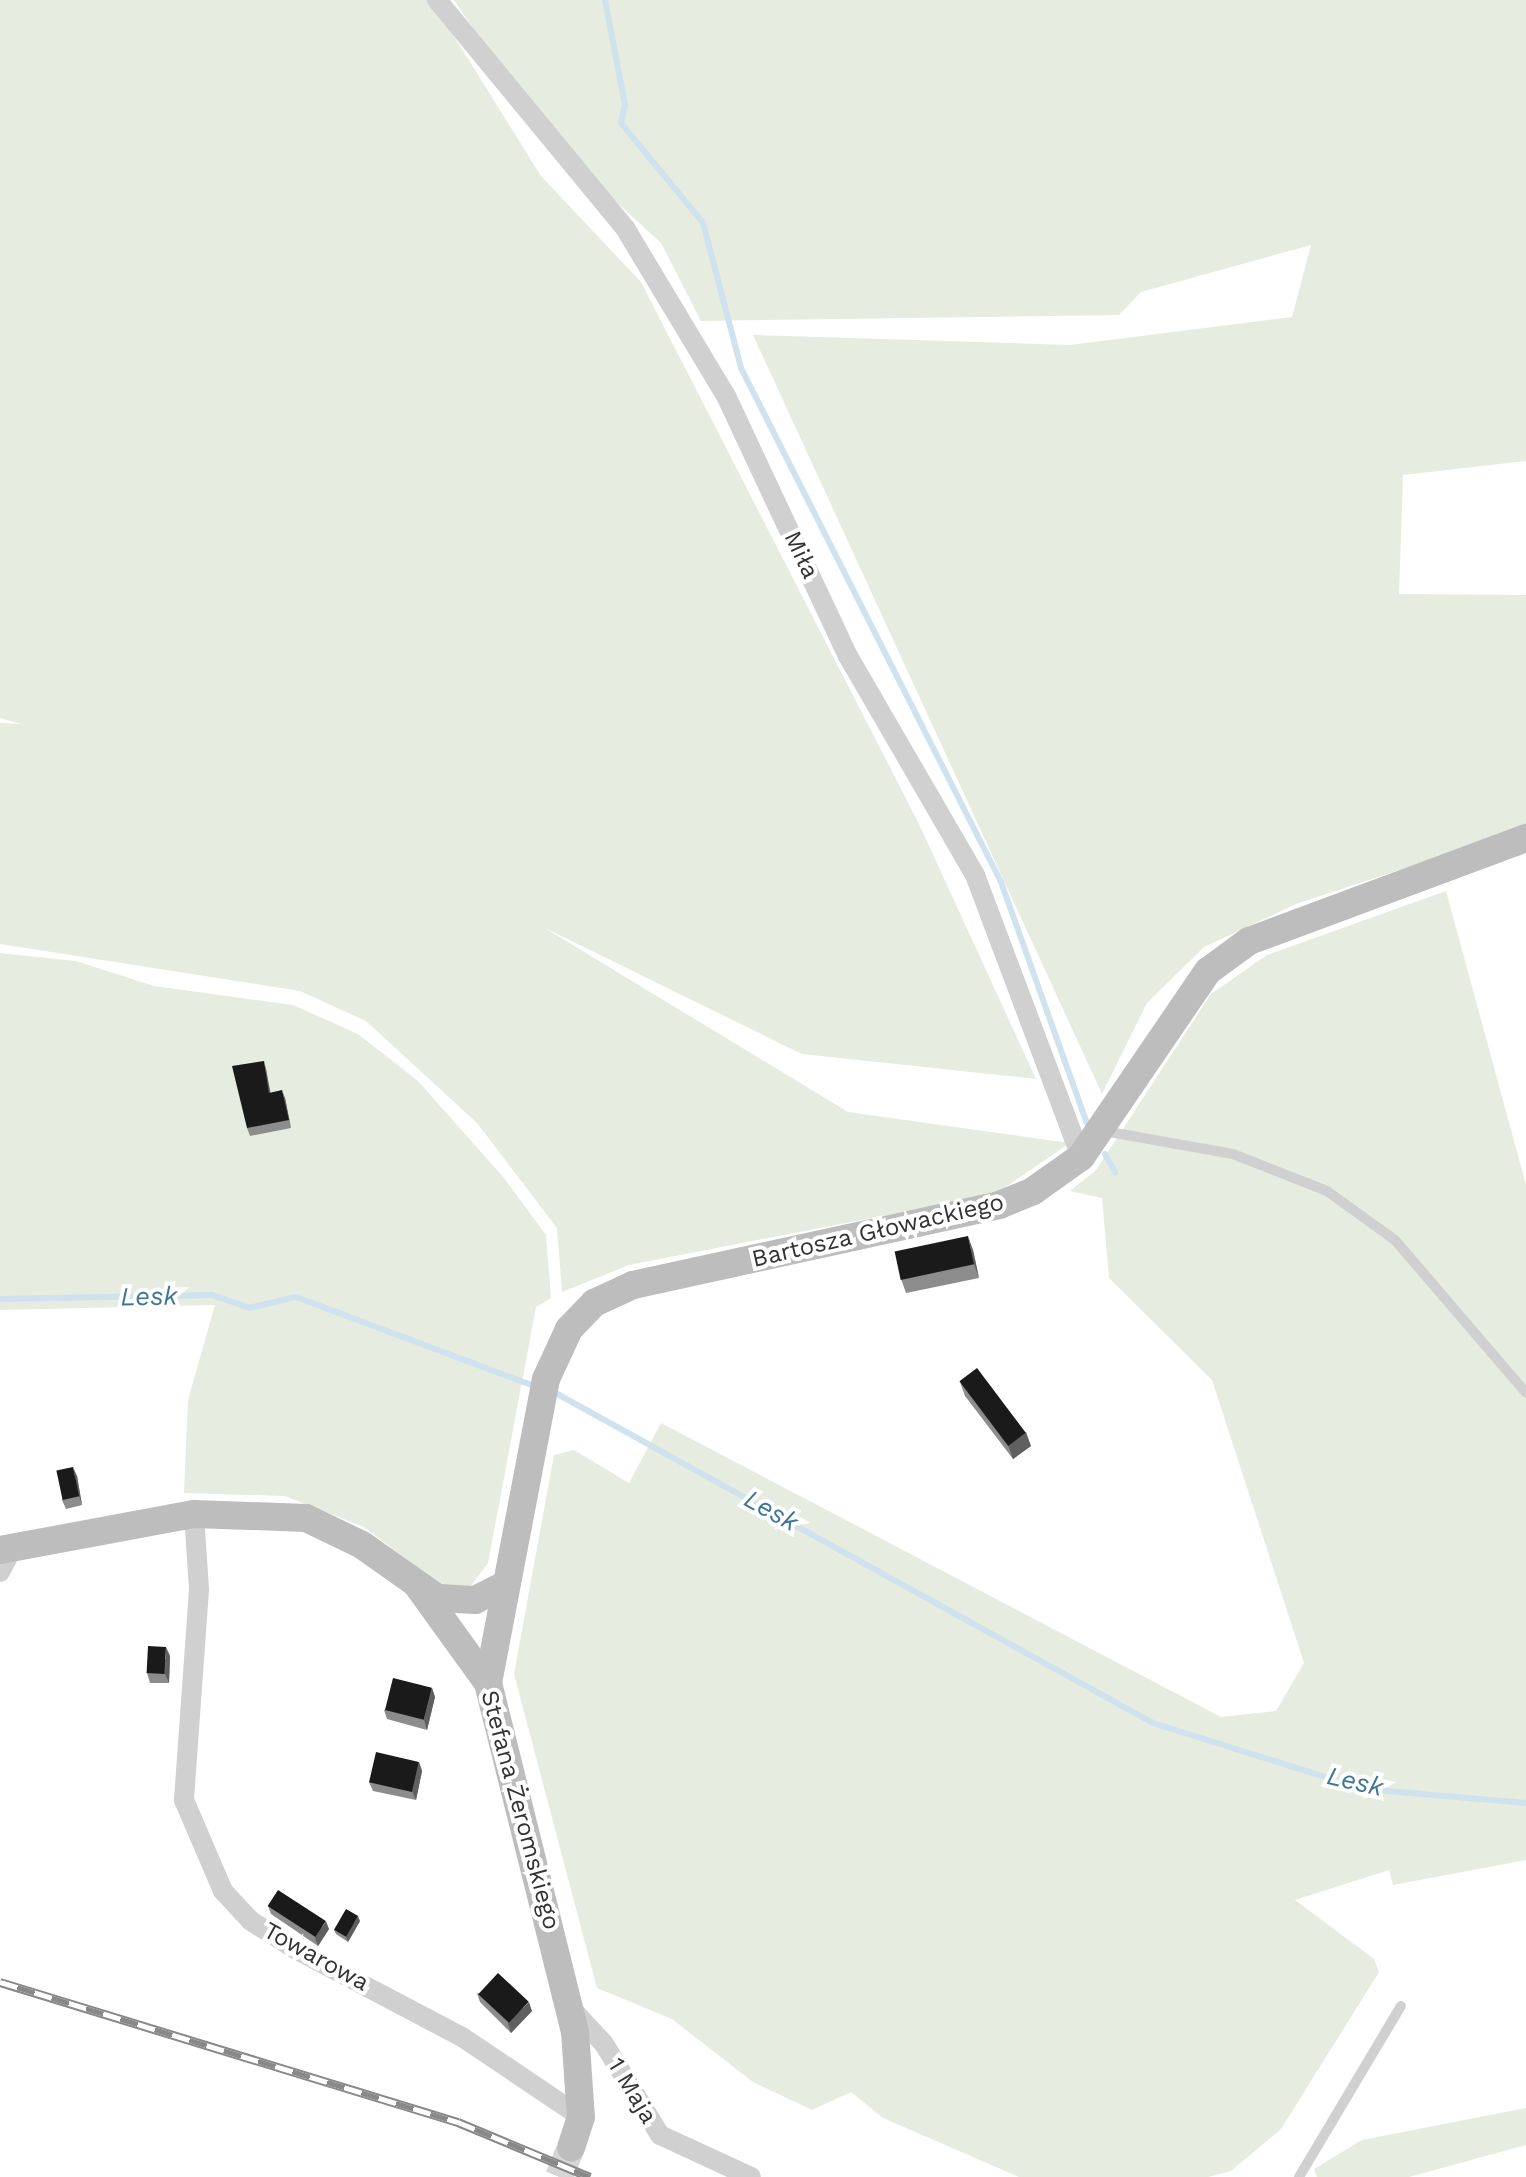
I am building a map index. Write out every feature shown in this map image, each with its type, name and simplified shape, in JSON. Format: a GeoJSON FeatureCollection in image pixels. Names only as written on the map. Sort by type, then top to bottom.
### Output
{"type":"FeatureCollection","features":[{"type":"Feature","properties":{"kind":"street","name":"Miła"},"geometry":{"type":"LineString","coordinates":[[437,0],[625,228],[727,398],[848,656],[975,875],[1081,1157]]}},
{"type":"Feature","properties":{"kind":"street","name":"Bartosza Głowackiego"},"geometry":{"type":"LineString","coordinates":[[488,1683],[544,1389],[569,1329],[594,1303],[633,1285],[999,1205],[1081,1157],[1103,1130],[1208,971],[1249,941],[1526,838]]}},
{"type":"Feature","properties":{"kind":"street","name":"Stefana Żeromskiego"},"geometry":{"type":"LineString","coordinates":[[4,1557],[194,1514],[306,1518],[362,1545],[418,1586],[454,1602],[506,1584]]}},
{"type":"Feature","properties":{"kind":"street","name":"Towarowa"},"geometry":{"type":"LineString","coordinates":[[194,1514],[199,1590],[184,1800],[223,1891],[251,1921],[295,1949],[462,2037],[581,2117]]}},
{"type":"Feature","properties":{"kind":"street","name":"Stefana Żeromskiego"},"geometry":{"type":"LineString","coordinates":[[418,1586],[488,1683],[570,2007],[581,2117]]}},
{"type":"Feature","properties":{"kind":"street","name":"1 Maja"},"geometry":{"type":"LineString","coordinates":[[570,2007],[604,2044],[660,2135],[751,2177]]}},
{"type":"Feature","properties":{"kind":"street"},"geometry":{"type":"LineString","coordinates":[[571,2147],[581,2117]]}},
{"type":"Feature","properties":{"kind":"lane"},"geometry":{"type":"LineString","coordinates":[[1103,1130],[1233,1154],[1327,1191],[1395,1240],[1526,1393]]}},
{"type":"Feature","properties":{"kind":"lane"},"geometry":{"type":"LineString","coordinates":[[1299,2177],[1401,2006]]}},
{"type":"Feature","properties":{"kind":"shaded area"},"geometry":{"type":"Polygon","coordinates":[[[0,0],[450,0],[437,9],[541,176],[641,282],[919,824],[1036,1079],[802,1054],[543,927],[848,1112],[1070,1143],[995,1194],[629,1265],[562,1292],[557,1228],[477,1123],[366,1021],[300,991],[0,944],[0,723],[21,724],[0,718],[0,0]]]}},
{"type":"Feature","properties":{"kind":"shaded area"},"geometry":{"type":"Polygon","coordinates":[[[454,0],[1526,0],[1526,461],[1403,475],[1399,594],[1526,595],[1526,828],[1296,904],[1204,947],[1147,1003],[1102,1094],[753,335],[1070,345],[1292,317],[1311,245],[1141,292],[1119,315],[701,321],[661,243],[547,138],[454,0]]]}},
{"type":"Feature","properties":{"kind":"shaded area"},"geometry":{"type":"Polygon","coordinates":[[[1446,891],[1526,1185],[1526,1860],[1393,1885],[1389,1870],[1295,1900],[1374,1959],[1379,1972],[1281,2129],[1231,2171],[1208,2177],[1019,2177],[883,2118],[851,2092],[812,2110],[753,2082],[672,2019],[597,1988],[514,1674],[554,1455],[574,1450],[629,1483],[661,1423],[1221,1717],[1276,1711],[1304,1663],[1212,1380],[1109,1278],[1102,1198],[1070,1191],[1096,1170],[1211,994],[1267,955],[1446,891]]]}},
{"type":"Feature","properties":{"kind":"shaded area"},"geometry":{"type":"Polygon","coordinates":[[[0,953],[76,961],[154,986],[293,1005],[358,1034],[418,1081],[504,1178],[546,1235],[551,1298],[536,1307],[488,1563],[470,1587],[446,1589],[364,1527],[285,1496],[184,1493],[188,1400],[215,1305],[0,1310],[0,953]]]}},
{"type":"Feature","properties":{"kind":"shaded area"},"geometry":{"type":"Polygon","coordinates":[[[1526,2108],[1526,2145],[1409,2177],[1317,2177],[1314,2169],[1362,2140],[1526,2108]]]}},
{"type":"Feature","properties":{"kind":"building"},"geometry":{"type":"Polygon","coordinates":[[[264,1061],[269,1093],[282,1090],[289,1120],[247,1128],[232,1066],[264,1061]]]}},
{"type":"Feature","properties":{"kind":"building"},"geometry":{"type":"Polygon","coordinates":[[[968,1236],[974,1264],[901,1280],[895,1252],[968,1236]]]}},
{"type":"Feature","properties":{"kind":"building"},"geometry":{"type":"Polygon","coordinates":[[[977,1368],[1026,1433],[1008,1446],[959,1381],[977,1368]]]}},
{"type":"Feature","properties":{"kind":"building"},"geometry":{"type":"Polygon","coordinates":[[[73,1467],[79,1496],[63,1500],[56,1471],[73,1467]]]}},
{"type":"Feature","properties":{"kind":"building"},"geometry":{"type":"Polygon","coordinates":[[[148,1646],[166,1647],[165,1674],[147,1673],[148,1646]]]}},
{"type":"Feature","properties":{"kind":"building"},"geometry":{"type":"Polygon","coordinates":[[[393,1678],[432,1688],[424,1720],[385,1710],[393,1678]]]}},
{"type":"Feature","properties":{"kind":"building"},"geometry":{"type":"Polygon","coordinates":[[[376,1752],[419,1762],[412,1792],[369,1782],[376,1752]]]}},
{"type":"Feature","properties":{"kind":"building"},"geometry":{"type":"Polygon","coordinates":[[[278,1890],[326,1921],[315,1937],[268,1906],[278,1890]]]}},
{"type":"Feature","properties":{"kind":"building"},"geometry":{"type":"Polygon","coordinates":[[[346,1909],[358,1916],[346,1937],[334,1930],[346,1909]]]}},
{"type":"Feature","properties":{"kind":"building"},"geometry":{"type":"Polygon","coordinates":[[[498,1973],[529,2002],[509,2023],[478,1994],[498,1973]]]}},
{"type":"Feature","properties":{"kind":"waterway"},"geometry":{"type":"LineString","coordinates":[[605,0],[625,105],[621,123],[703,223],[741,368],[1001,882],[1087,1124]]}},
{"type":"Feature","properties":{"kind":"waterway"},"geometry":{"type":"LineString","coordinates":[[1105,1154],[1115,1172]]}},
{"type":"Feature","properties":{"kind":"waterway","name":"Lesk"},"geometry":{"type":"LineString","coordinates":[[0,1299],[212,1295],[249,1308],[296,1297],[537,1387]]}},
{"type":"Feature","properties":{"kind":"waterway","name":"Lesk"},"geometry":{"type":"LineString","coordinates":[[552,1391],[1153,1723],[1364,1789],[1526,1803]]}},
{"type":"Feature","properties":{"kind":"tunnel"},"geometry":{"type":"LineString","coordinates":[[559,2177],[571,2147]]}},
{"type":"Feature","properties":{"kind":"railway"},"geometry":{"type":"LineString","coordinates":[[0,1982],[458,2122],[590,2177]]}}]}
